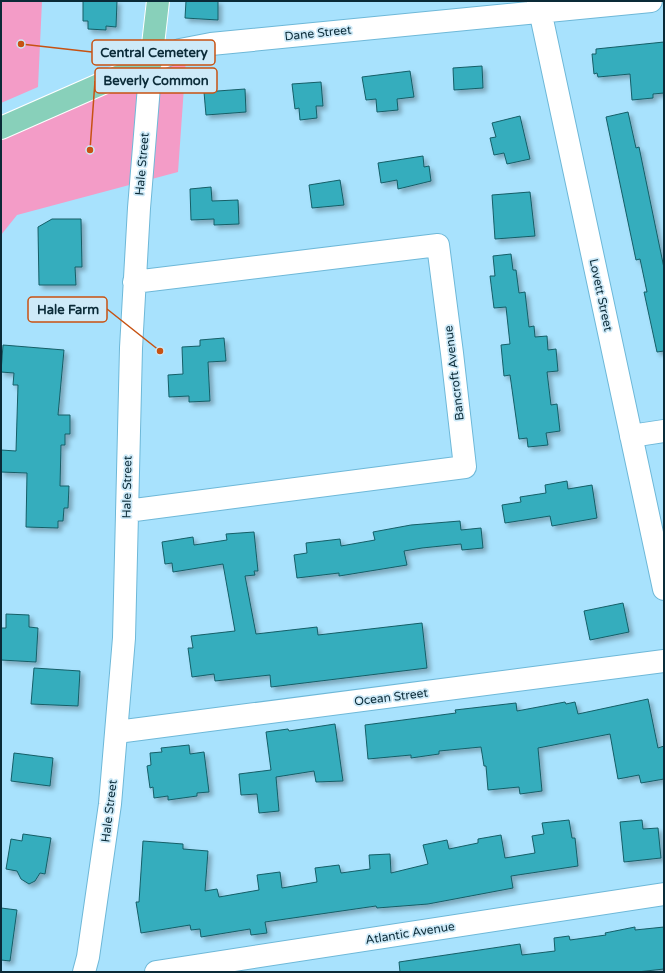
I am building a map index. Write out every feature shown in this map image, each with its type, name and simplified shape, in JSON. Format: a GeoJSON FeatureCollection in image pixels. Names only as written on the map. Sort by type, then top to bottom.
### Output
{"type":"FeatureCollection","features":[{"type":"Feature","properties":{"kind":"main road","name":"Hale Street"},"geometry":{"type":"LineString","coordinates":[[151,62],[158,1]]}},
{"type":"Feature","properties":{"kind":"main road","name":"Dane Street"},"geometry":{"type":"LineString","coordinates":[[1,128],[151,62]]}},
{"type":"Feature","properties":{"kind":"street","name":"Dane Street"},"geometry":{"type":"LineString","coordinates":[[151,62],[180,50],[211,44],[539,6],[651,1]]}},
{"type":"Feature","properties":{"kind":"street","name":"Lovett Street"},"geometry":{"type":"LineString","coordinates":[[539,6],[664,590]]}},
{"type":"Feature","properties":{"kind":"street","name":"Hale Street"},"geometry":{"type":"LineString","coordinates":[[84,972],[105,842],[117,732],[124,638],[134,282],[151,62]]}},
{"type":"Feature","properties":{"kind":"street","name":"Bancroft Avenue"},"geometry":{"type":"LineString","coordinates":[[127,511],[465,467],[438,245],[134,282]]}},
{"type":"Feature","properties":{"kind":"street"},"geometry":{"type":"LineString","coordinates":[[631,436],[664,432]]}},
{"type":"Feature","properties":{"kind":"street","name":"Ocean Street"},"geometry":{"type":"LineString","coordinates":[[117,732],[664,661]]}},
{"type":"Feature","properties":{"kind":"street","name":"Atlantic Avenue"},"geometry":{"type":"LineString","coordinates":[[156,972],[664,894]]}},
{"type":"Feature","properties":{"kind":"shaded area"},"geometry":{"type":"Polygon","coordinates":[[[1,1],[42,1],[38,87],[1,103],[1,1]]]}},
{"type":"Feature","properties":{"kind":"shaded area"},"geometry":{"type":"Polygon","coordinates":[[[186,59],[178,172],[17,215],[1,235],[1,129],[186,59]]]}},
{"type":"Feature","properties":{"kind":"building"},"geometry":{"type":"Polygon","coordinates":[[[83,1],[117,1],[116,27],[106,26],[106,30],[88,29],[88,21],[83,21],[83,1]]]}},
{"type":"Feature","properties":{"kind":"building"},"geometry":{"type":"Polygon","coordinates":[[[186,1],[218,1],[218,20],[185,18],[186,1]]]}},
{"type":"Feature","properties":{"kind":"building"},"geometry":{"type":"Polygon","coordinates":[[[664,42],[664,93],[653,94],[653,98],[632,100],[630,74],[598,77],[597,73],[594,74],[592,54],[596,54],[596,49],[664,42]]]}},
{"type":"Feature","properties":{"kind":"building"},"geometry":{"type":"Polygon","coordinates":[[[482,66],[483,88],[454,90],[453,68],[482,66]]]}},
{"type":"Feature","properties":{"kind":"building"},"geometry":{"type":"Polygon","coordinates":[[[410,71],[414,97],[397,99],[398,110],[377,112],[376,99],[366,100],[362,77],[410,71]]]}},
{"type":"Feature","properties":{"kind":"building"},"geometry":{"type":"Polygon","coordinates":[[[321,82],[323,106],[316,106],[317,118],[300,120],[299,108],[295,109],[292,84],[321,82]]]}},
{"type":"Feature","properties":{"kind":"building"},"geometry":{"type":"Polygon","coordinates":[[[245,89],[246,112],[206,115],[204,92],[245,89]]]}},
{"type":"Feature","properties":{"kind":"building"},"geometry":{"type":"Polygon","coordinates":[[[628,112],[636,148],[639,147],[664,268],[664,351],[657,352],[644,292],[647,292],[640,259],[636,260],[606,117],[628,112]]]}},
{"type":"Feature","properties":{"kind":"building"},"geometry":{"type":"Polygon","coordinates":[[[520,116],[530,159],[507,164],[504,153],[494,155],[490,138],[496,137],[492,123],[520,116]]]}},
{"type":"Feature","properties":{"kind":"building"},"geometry":{"type":"Polygon","coordinates":[[[423,156],[424,167],[429,166],[431,181],[398,189],[397,180],[381,183],[378,163],[423,156]]]}},
{"type":"Feature","properties":{"kind":"building"},"geometry":{"type":"Polygon","coordinates":[[[340,180],[344,205],[312,208],[309,185],[340,180]]]}},
{"type":"Feature","properties":{"kind":"building"},"geometry":{"type":"Polygon","coordinates":[[[211,187],[212,201],[238,200],[239,224],[214,225],[214,219],[191,220],[190,189],[211,187]]]}},
{"type":"Feature","properties":{"kind":"building"},"geometry":{"type":"Polygon","coordinates":[[[530,192],[535,236],[495,239],[492,195],[530,192]]]}},
{"type":"Feature","properties":{"kind":"building"},"geometry":{"type":"Polygon","coordinates":[[[52,219],[81,219],[82,267],[75,267],[76,285],[39,285],[38,227],[52,219]]]}},
{"type":"Feature","properties":{"kind":"building"},"geometry":{"type":"Polygon","coordinates":[[[511,254],[513,270],[516,270],[519,293],[525,292],[529,327],[534,326],[535,337],[547,336],[548,350],[556,349],[558,371],[547,372],[551,405],[557,404],[560,431],[546,433],[548,445],[528,447],[527,438],[519,439],[510,375],[504,376],[501,345],[510,344],[506,307],[494,308],[490,276],[495,276],[493,256],[511,254]]]}},
{"type":"Feature","properties":{"kind":"building"},"geometry":{"type":"Polygon","coordinates":[[[224,338],[226,361],[208,362],[210,401],[189,402],[189,396],[169,397],[168,375],[183,374],[182,347],[200,346],[200,340],[224,338]]]}},
{"type":"Feature","properties":{"kind":"building"},"geometry":{"type":"Polygon","coordinates":[[[3,345],[64,350],[58,415],[70,415],[70,434],[65,434],[65,445],[61,445],[60,486],[69,486],[68,508],[64,508],[63,521],[58,521],[58,528],[26,527],[27,473],[1,472],[1,450],[16,451],[18,385],[13,385],[14,373],[1,372],[3,345]]]}},
{"type":"Feature","properties":{"kind":"building"},"geometry":{"type":"Polygon","coordinates":[[[567,481],[568,489],[592,485],[597,518],[552,526],[550,516],[505,523],[502,505],[521,502],[520,497],[546,493],[545,485],[567,481]]]}},
{"type":"Feature","properties":{"kind":"building"},"geometry":{"type":"Polygon","coordinates":[[[460,521],[461,530],[481,528],[483,548],[462,550],[461,544],[422,548],[404,551],[407,565],[339,576],[339,573],[297,578],[294,555],[307,553],[306,543],[340,539],[341,546],[375,540],[373,532],[411,525],[460,521]]]}},
{"type":"Feature","properties":{"kind":"building"},"geometry":{"type":"Polygon","coordinates":[[[254,532],[258,571],[254,571],[255,575],[245,576],[256,634],[317,627],[318,635],[422,623],[427,668],[271,687],[270,675],[215,681],[214,674],[192,677],[188,648],[193,648],[191,636],[235,631],[223,564],[173,572],[172,563],[165,564],[162,542],[193,537],[194,545],[227,540],[226,534],[254,532]]]}},
{"type":"Feature","properties":{"kind":"building"},"geometry":{"type":"Polygon","coordinates":[[[623,603],[629,632],[590,640],[584,611],[623,603]]]}},
{"type":"Feature","properties":{"kind":"building"},"geometry":{"type":"Polygon","coordinates":[[[6,614],[29,615],[29,627],[38,628],[36,662],[1,660],[1,628],[6,628],[6,614]]]}},
{"type":"Feature","properties":{"kind":"building"},"geometry":{"type":"Polygon","coordinates":[[[34,668],[80,671],[78,706],[31,704],[34,668]]]}},
{"type":"Feature","properties":{"kind":"building"},"geometry":{"type":"Polygon","coordinates":[[[648,699],[658,748],[664,746],[664,779],[641,783],[639,775],[618,779],[610,734],[538,748],[542,791],[520,794],[519,787],[488,790],[486,766],[484,766],[481,747],[439,751],[439,754],[411,758],[411,755],[368,759],[365,725],[456,713],[455,710],[516,703],[517,711],[565,702],[566,704],[575,702],[578,714],[648,699]]]}},
{"type":"Feature","properties":{"kind":"building"},"geometry":{"type":"Polygon","coordinates":[[[335,724],[343,781],[316,782],[314,771],[276,777],[279,811],[259,813],[257,794],[241,795],[239,774],[271,770],[266,732],[288,729],[289,731],[335,724]]]}},
{"type":"Feature","properties":{"kind":"building"},"geometry":{"type":"Polygon","coordinates":[[[189,745],[190,754],[204,752],[209,792],[197,793],[197,796],[168,800],[168,796],[154,798],[153,787],[150,788],[147,766],[151,765],[150,753],[162,752],[161,748],[189,745]]]}},
{"type":"Feature","properties":{"kind":"building"},"geometry":{"type":"Polygon","coordinates":[[[14,753],[53,758],[50,786],[11,781],[14,753]]]}},
{"type":"Feature","properties":{"kind":"building"},"geometry":{"type":"Polygon","coordinates":[[[569,820],[572,838],[575,838],[578,866],[511,876],[513,888],[428,904],[377,908],[376,906],[265,922],[267,933],[251,935],[250,929],[201,937],[200,929],[191,930],[190,925],[141,933],[136,902],[139,902],[143,841],[183,844],[183,849],[208,851],[205,891],[217,889],[219,897],[259,890],[257,875],[280,872],[282,888],[317,882],[315,868],[339,865],[341,873],[370,869],[369,855],[390,854],[391,873],[428,864],[423,845],[447,840],[449,849],[478,843],[478,839],[501,835],[505,858],[535,853],[532,836],[544,834],[542,823],[569,820]]]}},
{"type":"Feature","properties":{"kind":"building"},"geometry":{"type":"Polygon","coordinates":[[[642,820],[643,829],[658,828],[661,858],[624,862],[620,822],[642,820]]]}},
{"type":"Feature","properties":{"kind":"building"},"geometry":{"type":"Polygon","coordinates":[[[23,834],[51,838],[45,874],[40,873],[35,881],[29,884],[21,879],[17,871],[6,869],[11,839],[22,841],[23,834]]]}},
{"type":"Feature","properties":{"kind":"building"},"geometry":{"type":"Polygon","coordinates":[[[1,908],[17,910],[10,961],[1,960],[1,908]]]}},
{"type":"Feature","properties":{"kind":"building"},"geometry":{"type":"Polygon","coordinates":[[[635,927],[635,930],[664,927],[664,969],[637,972],[400,972],[399,962],[520,944],[522,955],[555,951],[554,938],[569,936],[570,940],[606,935],[605,933],[635,927]]]}},
{"type":"Feature","properties":{"kind":"place","name":"Central Cemetery"},"geometry":{"type":"Point","coordinates":[21,44]}},
{"type":"Feature","properties":{"kind":"place","name":"Beverly Common"},"geometry":{"type":"Point","coordinates":[90,150]}},
{"type":"Feature","properties":{"kind":"place","name":"Hale Farm"},"geometry":{"type":"Point","coordinates":[160,351]}}]}
